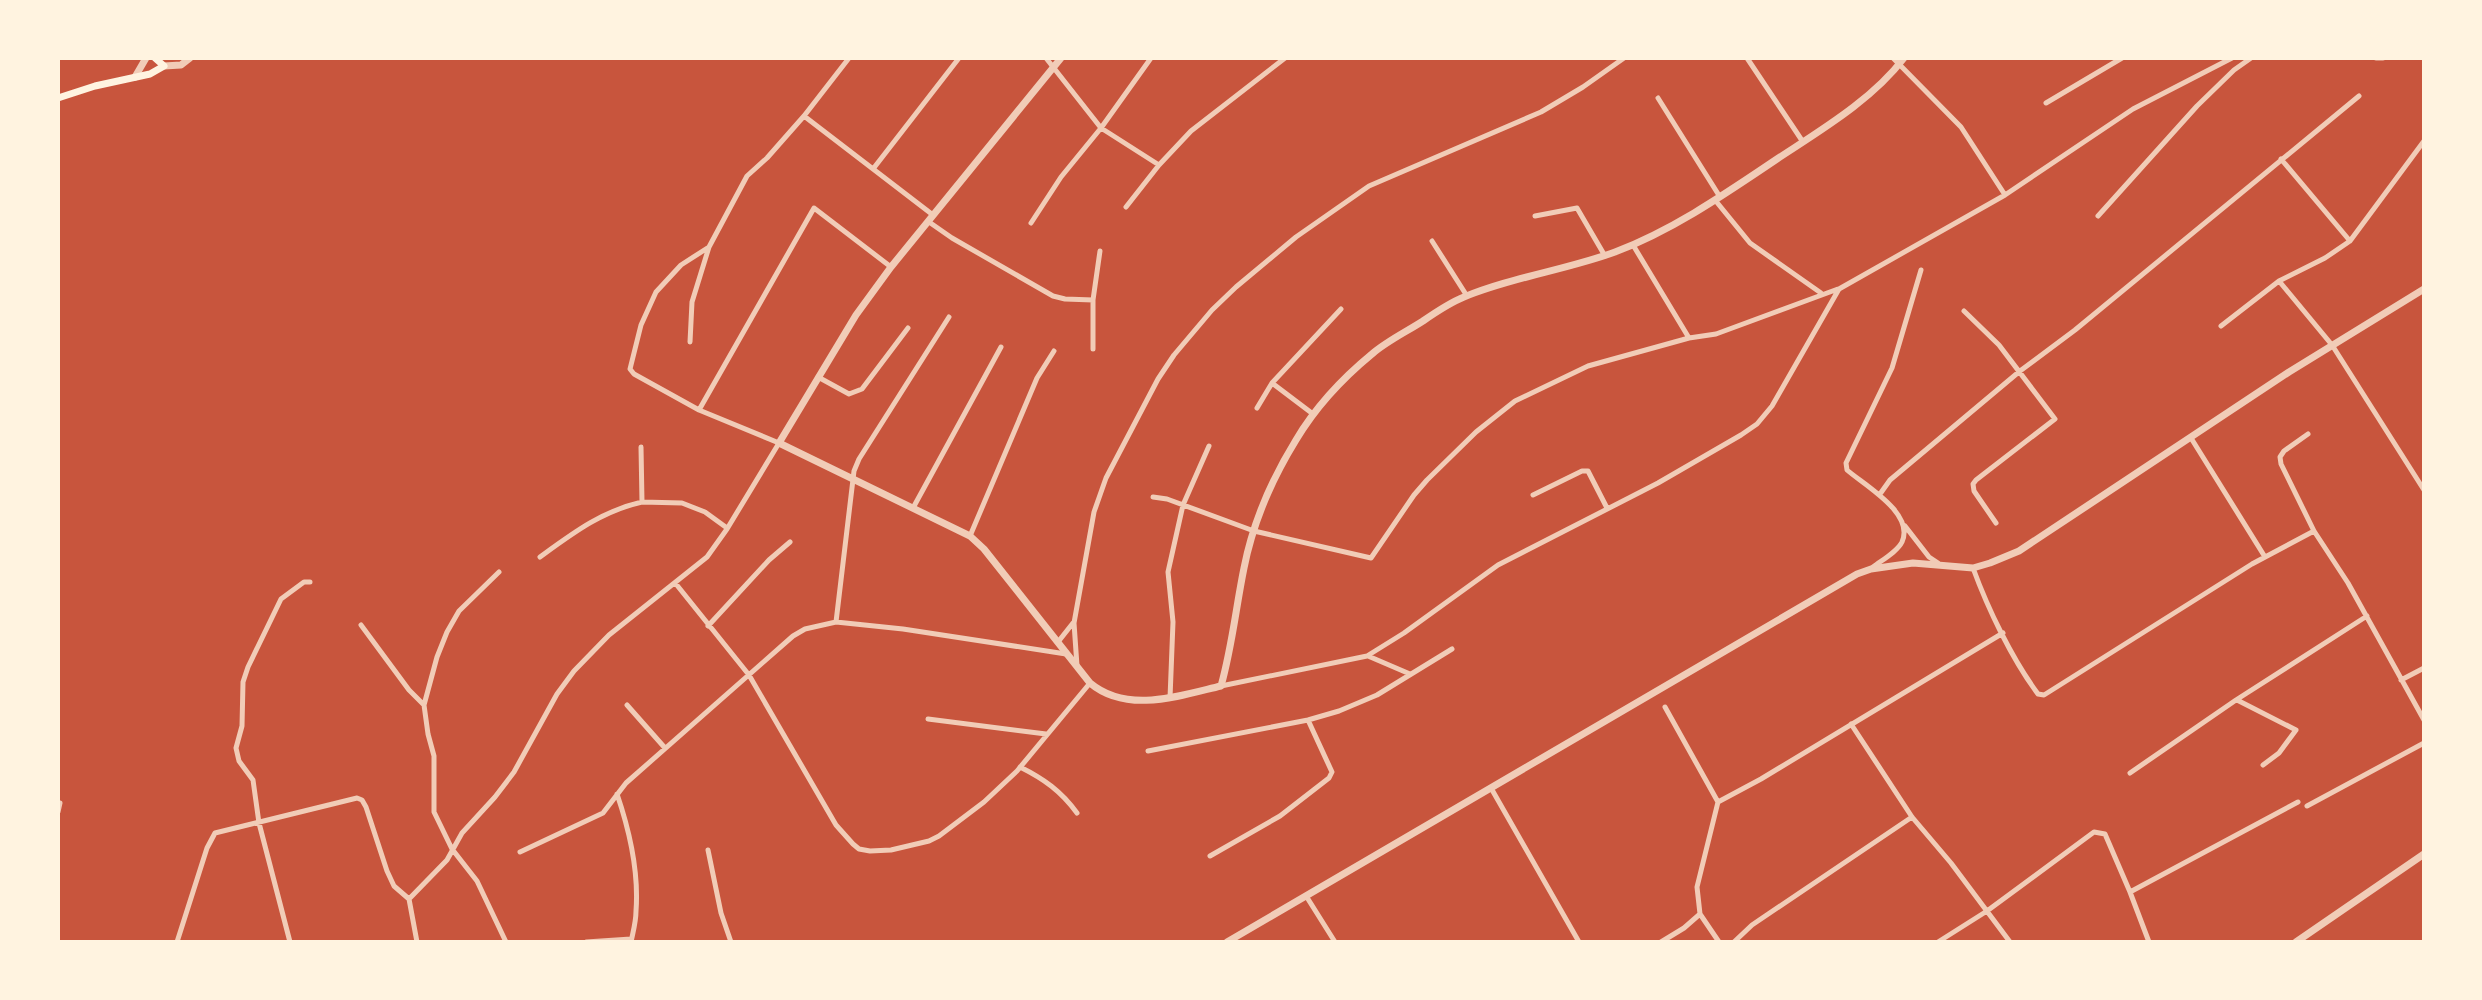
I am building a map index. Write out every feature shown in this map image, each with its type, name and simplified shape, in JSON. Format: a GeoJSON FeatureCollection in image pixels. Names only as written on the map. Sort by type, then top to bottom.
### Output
{"type":"FeatureCollection","features":[{"type":"Feature","properties":{"kind":"main road"},"geometry":{"type":"LineString","coordinates":[[58,98],[150,74],[165,62],[155,58]]}},
{"type":"Feature","properties":{"kind":"street"},"geometry":{"type":"LineString","coordinates":[[135,77],[146,58]]}},
{"type":"Feature","properties":{"kind":"street"},"geometry":{"type":"LineString","coordinates":[[165,62],[174,58]]}},
{"type":"Feature","properties":{"kind":"street"},"geometry":{"type":"LineString","coordinates":[[165,62],[181,65],[190,58]]}},
{"type":"Feature","properties":{"kind":"street"},"geometry":{"type":"LineString","coordinates":[[690,342],[692,302],[709,247],[747,176],[804,116],[849,58]]}},
{"type":"Feature","properties":{"kind":"street"},"geometry":{"type":"LineString","coordinates":[[873,169],[959,58]]}},
{"type":"Feature","properties":{"kind":"street"},"geometry":{"type":"LineString","coordinates":[[1046,58],[1101,128],[1159,165]]}},
{"type":"Feature","properties":{"kind":"street"},"geometry":{"type":"LineString","coordinates":[[409,899],[447,860],[462,833],[514,772],[557,694],[574,671],[609,635],[707,557],[856,315],[891,267],[1061,58]]}},
{"type":"Feature","properties":{"kind":"street"},"geometry":{"type":"LineString","coordinates":[[1141,58],[1145,65]]}},
{"type":"Feature","properties":{"kind":"street"},"geometry":{"type":"LineString","coordinates":[[1031,223],[1061,177],[1151,58]]}},
{"type":"Feature","properties":{"kind":"street"},"geometry":{"type":"LineString","coordinates":[[1126,207],[1191,131],[1285,58]]}},
{"type":"Feature","properties":{"kind":"street"},"geometry":{"type":"LineString","coordinates":[[1077,669],[1074,623],[1094,512],[1106,478],[1158,379],[1212,310],[1296,237],[1369,186],[1541,112],[1624,58]]}},
{"type":"Feature","properties":{"kind":"street"},"geometry":{"type":"LineString","coordinates":[[1747,58],[1803,142]]}},
{"type":"Feature","properties":{"kind":"street"},"geometry":{"type":"LineString","coordinates":[[2046,103],[2122,58]]}},
{"type":"Feature","properties":{"kind":"street"},"geometry":{"type":"LineString","coordinates":[[1153,497],[1167,499],[1254,531],[1371,558],[1427,480],[1476,432],[1515,401],[1588,366],[1689,338],[1716,334],[1839,289],[2005,195],[2133,109],[2232,58]]}},
{"type":"Feature","properties":{"kind":"street"},"geometry":{"type":"LineString","coordinates":[[2098,216],[2197,106],[2251,58]]}},
{"type":"Feature","properties":{"kind":"street"},"geometry":{"type":"LineString","coordinates":[[2376,58],[2383,58]]}},
{"type":"Feature","properties":{"kind":"street"},"geometry":{"type":"LineString","coordinates":[[1221,686],[1254,531],[1277,473],[1299,435],[1372,354],[1445,307],[1467,296],[1605,256],[1695,213],[1861,101],[1899,60],[1961,127],[2005,195]]}},
{"type":"Feature","properties":{"kind":"street"},"geometry":{"type":"LineString","coordinates":[[1880,494],[1890,480],[2020,371],[2075,330],[2359,96]]}},
{"type":"Feature","properties":{"kind":"street"},"geometry":{"type":"LineString","coordinates":[[1658,98],[1718,198],[1750,243],[1822,293]]}},
{"type":"Feature","properties":{"kind":"street"},"geometry":{"type":"LineString","coordinates":[[804,116],[873,169],[952,238],[1053,296],[1093,300]]}},
{"type":"Feature","properties":{"kind":"street"},"geometry":{"type":"LineString","coordinates":[[2221,326],[2279,281],[2325,258],[2350,241],[2424,141]]}},
{"type":"Feature","properties":{"kind":"street"},"geometry":{"type":"LineString","coordinates":[[2281,159],[2350,241]]}},
{"type":"Feature","properties":{"kind":"street"},"geometry":{"type":"LineString","coordinates":[[699,410],[814,208],[891,267]]}},
{"type":"Feature","properties":{"kind":"street"},"geometry":{"type":"LineString","coordinates":[[1535,216],[1577,208],[1605,256]]}},
{"type":"Feature","properties":{"kind":"street"},"geometry":{"type":"LineString","coordinates":[[1432,241],[1467,296]]}},
{"type":"Feature","properties":{"kind":"street"},"geometry":{"type":"LineString","coordinates":[[1633,245],[1689,338]]}},
{"type":"Feature","properties":{"kind":"street"},"geometry":{"type":"LineString","coordinates":[[709,247],[681,265],[656,292],[641,325],[630,369],[634,374],[699,410],[779,443],[970,536],[984,549],[1077,669],[1102,693],[1119,699],[1170,699],[1367,656],[1498,565],[1673,474],[1757,424],[1772,406],[1839,289]]}},
{"type":"Feature","properties":{"kind":"street"},"geometry":{"type":"LineString","coordinates":[[1093,349],[1093,300],[1100,251]]}},
{"type":"Feature","properties":{"kind":"street"},"geometry":{"type":"LineString","coordinates":[[1921,270],[1892,368],[1846,463],[1847,470],[1880,494],[1929,557],[1939,564]]}},
{"type":"Feature","properties":{"kind":"street"},"geometry":{"type":"LineString","coordinates":[[2279,281],[2332,345],[2424,488]]}},
{"type":"Feature","properties":{"kind":"street"},"geometry":{"type":"LineString","coordinates":[[1227,942],[1857,574],[1913,563],[1973,568],[2019,551],[2332,345],[2423,291]]}},
{"type":"Feature","properties":{"kind":"street"},"geometry":{"type":"LineString","coordinates":[[1257,408],[1272,383],[1341,309]]}},
{"type":"Feature","properties":{"kind":"street"},"geometry":{"type":"LineString","coordinates":[[1964,311],[1999,345],[2055,419],[1973,484],[1974,491],[1996,523]]}},
{"type":"Feature","properties":{"kind":"street"},"geometry":{"type":"LineString","coordinates":[[836,622],[859,459],[949,317]]}},
{"type":"Feature","properties":{"kind":"street"},"geometry":{"type":"LineString","coordinates":[[818,377],[849,394],[862,389],[908,328]]}},
{"type":"Feature","properties":{"kind":"street"},"geometry":{"type":"LineString","coordinates":[[913,508],[1001,347]]}},
{"type":"Feature","properties":{"kind":"street"},"geometry":{"type":"LineString","coordinates":[[970,536],[1037,378],[1054,351]]}},
{"type":"Feature","properties":{"kind":"street"},"geometry":{"type":"LineString","coordinates":[[1272,383],[1314,415]]}},
{"type":"Feature","properties":{"kind":"street"},"geometry":{"type":"LineString","coordinates":[[2308,434],[2284,451],[2280,457],[2281,464],[2314,531],[2367,616],[2424,720]]}},
{"type":"Feature","properties":{"kind":"street"},"geometry":{"type":"LineString","coordinates":[[2191,438],[2265,557]]}},
{"type":"Feature","properties":{"kind":"street"},"geometry":{"type":"LineString","coordinates":[[1170,699],[1173,622],[1168,572],[1183,505],[1209,446]]}},
{"type":"Feature","properties":{"kind":"street"},"geometry":{"type":"LineString","coordinates":[[641,447],[642,502]]}},
{"type":"Feature","properties":{"kind":"street"},"geometry":{"type":"LineString","coordinates":[[1533,495],[1588,471],[1607,508]]}},
{"type":"Feature","properties":{"kind":"street"},"geometry":{"type":"LineString","coordinates":[[540,557],[604,514],[642,502],[682,503],[705,512],[727,529]]}},
{"type":"Feature","properties":{"kind":"street"},"geometry":{"type":"LineString","coordinates":[[1871,569],[1899,546],[1904,524]]}},
{"type":"Feature","properties":{"kind":"street"},"geometry":{"type":"LineString","coordinates":[[1973,568],[2003,633],[2035,690],[2041,695],[2048,694],[2265,557],[2314,531]]}},
{"type":"Feature","properties":{"kind":"street"},"geometry":{"type":"LineString","coordinates":[[708,626],[790,542]]}},
{"type":"Feature","properties":{"kind":"street"},"geometry":{"type":"LineString","coordinates":[[499,572],[459,611],[453,621],[437,657],[424,705],[434,756],[434,812],[452,849],[477,881],[506,942]]}},
{"type":"Feature","properties":{"kind":"street"},"geometry":{"type":"LineString","coordinates":[[290,942],[259,823],[253,780],[237,757],[236,748],[242,726],[243,682],[281,599],[304,582],[310,582]]}},
{"type":"Feature","properties":{"kind":"street"},"geometry":{"type":"LineString","coordinates":[[676,584],[749,675],[836,825],[859,849],[891,850],[939,836],[984,802],[1020,767],[1090,683]]}},
{"type":"Feature","properties":{"kind":"street"},"geometry":{"type":"LineString","coordinates":[[2130,773],[2367,616]]}},
{"type":"Feature","properties":{"kind":"street"},"geometry":{"type":"LineString","coordinates":[[520,852],[598,816],[616,793],[665,748],[793,636],[805,629],[836,622],[1067,654]]}},
{"type":"Feature","properties":{"kind":"street"},"geometry":{"type":"LineString","coordinates":[[1058,642],[1074,623]]}},
{"type":"Feature","properties":{"kind":"street"},"geometry":{"type":"LineString","coordinates":[[361,625],[409,690],[424,705]]}},
{"type":"Feature","properties":{"kind":"street"},"geometry":{"type":"LineString","coordinates":[[1718,802],[2003,633]]}},
{"type":"Feature","properties":{"kind":"street"},"geometry":{"type":"LineString","coordinates":[[1148,751],[1308,720],[1360,704],[1452,649]]}},
{"type":"Feature","properties":{"kind":"street"},"geometry":{"type":"LineString","coordinates":[[1367,656],[1410,675]]}},
{"type":"Feature","properties":{"kind":"street"},"geometry":{"type":"LineString","coordinates":[[2401,680],[2424,668]]}},
{"type":"Feature","properties":{"kind":"street"},"geometry":{"type":"LineString","coordinates":[[2236,700],[2296,730],[2279,753],[2263,765]]}},
{"type":"Feature","properties":{"kind":"street"},"geometry":{"type":"LineString","coordinates":[[627,705],[665,748]]}},
{"type":"Feature","properties":{"kind":"street"},"geometry":{"type":"LineString","coordinates":[[1665,707],[1718,802],[1697,887],[1700,914],[1719,942]]}},
{"type":"Feature","properties":{"kind":"street"},"geometry":{"type":"LineString","coordinates":[[928,719],[1047,734]]}},
{"type":"Feature","properties":{"kind":"street"},"geometry":{"type":"LineString","coordinates":[[1210,856],[1280,816],[1329,778],[1332,772],[1308,720]]}},
{"type":"Feature","properties":{"kind":"street"},"geometry":{"type":"LineString","coordinates":[[1851,724],[1912,817],[2010,942]]}},
{"type":"Feature","properties":{"kind":"street"},"geometry":{"type":"LineString","coordinates":[[2307,806],[2424,743]]}},
{"type":"Feature","properties":{"kind":"street"},"geometry":{"type":"LineString","coordinates":[[1020,767],[1057,789],[1077,813]]}},
{"type":"Feature","properties":{"kind":"street"},"geometry":{"type":"LineString","coordinates":[[1491,788],[1579,942]]}},
{"type":"Feature","properties":{"kind":"street"},"geometry":{"type":"LineString","coordinates":[[586,942],[631,941],[637,874],[616,793]]}},
{"type":"Feature","properties":{"kind":"street"},"geometry":{"type":"LineString","coordinates":[[177,942],[207,848],[215,833],[357,798],[362,800],[394,886],[409,899],[417,942]]}},
{"type":"Feature","properties":{"kind":"street"},"geometry":{"type":"LineString","coordinates":[[2130,892],[2298,802]]}},
{"type":"Feature","properties":{"kind":"street"},"geometry":{"type":"LineString","coordinates":[[58,812],[60,803]]}},
{"type":"Feature","properties":{"kind":"street"},"geometry":{"type":"LineString","coordinates":[[1734,942],[1752,925],[1912,817]]}},
{"type":"Feature","properties":{"kind":"street"},"geometry":{"type":"LineString","coordinates":[[1938,942],[1987,911],[2094,832],[2105,834],[2149,942]]}},
{"type":"Feature","properties":{"kind":"street"},"geometry":{"type":"LineString","coordinates":[[708,850],[718,901],[731,942]]}},
{"type":"Feature","properties":{"kind":"street"},"geometry":{"type":"LineString","coordinates":[[2296,942],[2424,854]]}},
{"type":"Feature","properties":{"kind":"street"},"geometry":{"type":"LineString","coordinates":[[1308,899],[1335,942]]}},
{"type":"Feature","properties":{"kind":"street"},"geometry":{"type":"LineString","coordinates":[[1661,942],[1700,914]]}}]}
